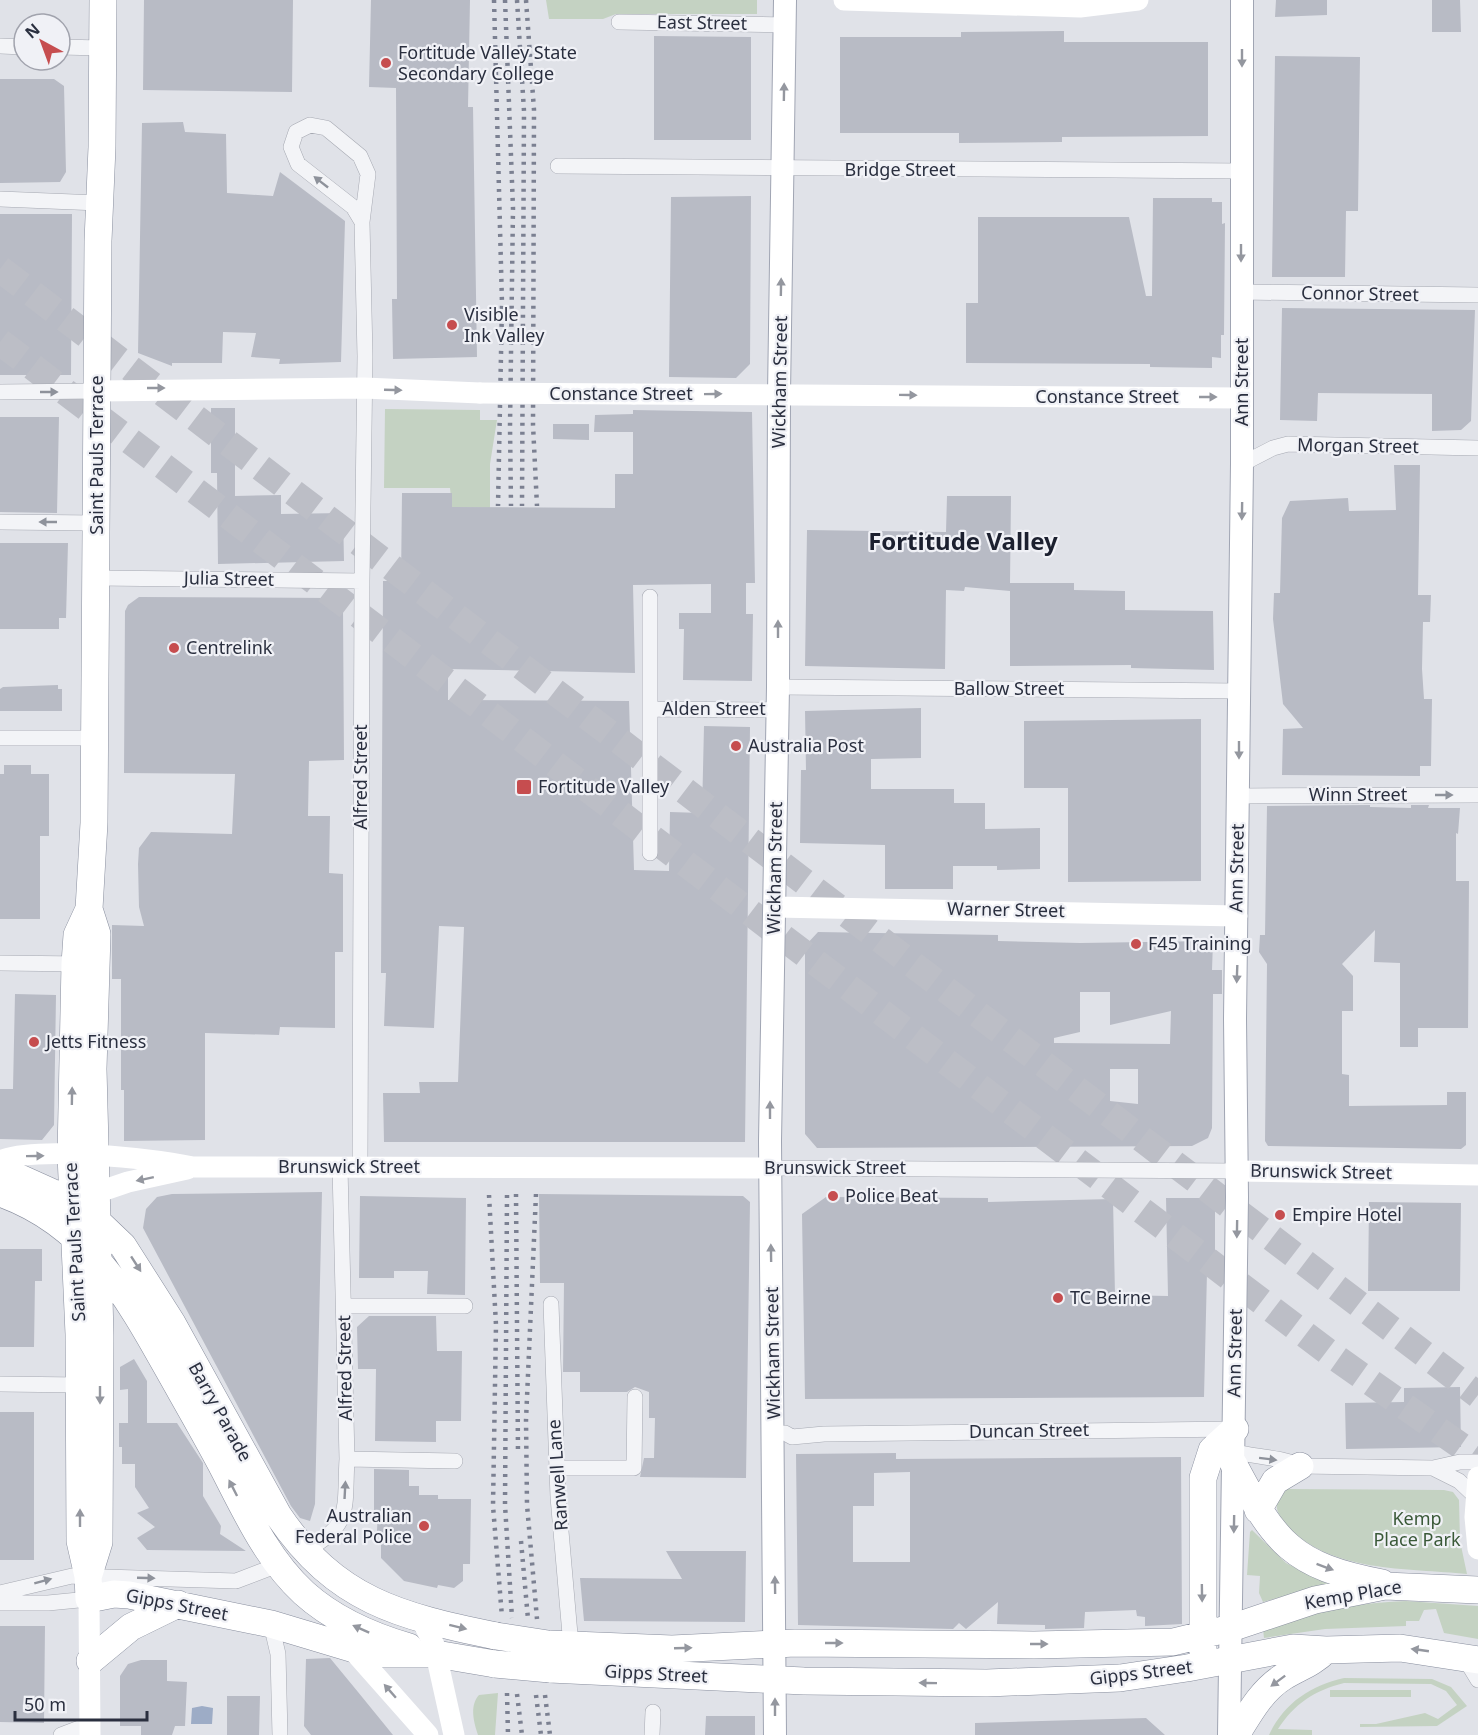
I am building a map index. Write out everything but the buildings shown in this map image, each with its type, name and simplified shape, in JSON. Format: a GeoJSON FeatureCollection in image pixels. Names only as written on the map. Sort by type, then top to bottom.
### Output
{"type":"FeatureCollection","features":[{"type":"Feature","properties":{"kind":"highway","name":"Saint Pauls Terrace"},"geometry":{"type":"LineString","coordinates":[[88,1588],[80,1541],[80,1385],[74,1237],[85,1197],[83,1155],[93,1069],[85,964],[77,935],[89,909],[95,738],[103,0]]}},
{"type":"Feature","properties":{"kind":"highway","name":"Barry Parade"},"geometry":{"type":"LineString","coordinates":[[0,1168],[85,1197],[98,1220],[123,1246],[139,1269],[278,1515],[305,1551],[338,1581],[365,1599],[421,1618]]}},
{"type":"Feature","properties":{"kind":"highway","name":"Brunswick Street"},"geometry":{"type":"LineString","coordinates":[[7,1196],[43,1213],[74,1237],[99,1261]]}},
{"type":"Feature","properties":{"kind":"highway","name":"Saint Pauls Terrace"},"geometry":{"type":"LineString","coordinates":[[88,1588],[99,1542],[98,1220]]}},
{"type":"Feature","properties":{"kind":"highway","name":"Barry Parade"},"geometry":{"type":"LineString","coordinates":[[99,1261],[126,1295],[252,1525],[278,1565],[305,1594],[341,1620],[387,1640],[436,1654]]}},
{"type":"Feature","properties":{"kind":"highway"},"geometry":{"type":"LineString","coordinates":[[100,1336],[117,1322],[129,1318],[140,1319]]}},
{"type":"Feature","properties":{"kind":"highway"},"geometry":{"type":"LineString","coordinates":[[1203,1665],[1203,1478],[1212,1450],[1234,1449],[1258,1510],[1276,1536],[1295,1553],[1339,1572],[1394,1586]]}},
{"type":"Feature","properties":{"kind":"highway"},"geometry":{"type":"LineString","coordinates":[[1258,1510],[1275,1481],[1300,1466]]}},
{"type":"Feature","properties":{"kind":"highway","name":"Kemp Place"},"geometry":{"type":"LineString","coordinates":[[1232,1628],[1315,1600],[1394,1586],[1471,1590]]}},
{"type":"Feature","properties":{"kind":"highway","name":"Gipps Street"},"geometry":{"type":"LineString","coordinates":[[88,1588],[271,1623],[371,1654],[436,1654],[495,1665],[556,1653],[776,1643],[1128,1644],[1173,1641],[1232,1628]]}},
{"type":"Feature","properties":{"kind":"highway"},"geometry":{"type":"LineString","coordinates":[[90,1661],[131,1627],[178,1604]]}},
{"type":"Feature","properties":{"kind":"highway","name":"Gipps Street"},"geometry":{"type":"LineString","coordinates":[[421,1618],[556,1653],[775,1680],[1027,1682],[1120,1678],[1230,1660]]}},
{"type":"Feature","properties":{"kind":"highway"},"geometry":{"type":"LineString","coordinates":[[1230,1660],[1293,1648],[1326,1650],[1400,1648],[1473,1666]]}},
{"type":"Feature","properties":{"kind":"highway"},"geometry":{"type":"LineString","coordinates":[[1236,1735],[1258,1700],[1271,1686],[1282,1677],[1313,1663],[1326,1650]]}},
{"type":"Feature","properties":{"kind":"main road","name":"Wickham Street"},"geometry":{"type":"LineString","coordinates":[[775,1735],[780,1433],[770,1168],[778,710],[779,394],[785,0]]}},
{"type":"Feature","properties":{"kind":"main road","name":"Ann Street"},"geometry":{"type":"LineString","coordinates":[[1229,1735],[1237,1171],[1237,916],[1242,464],[1242,0]]}},
{"type":"Feature","properties":{"kind":"street"},"geometry":{"type":"LineString","coordinates":[[844,0],[1080,7],[1138,0]]}},
{"type":"Feature","properties":{"kind":"street","name":"East Street"},"geometry":{"type":"LineString","coordinates":[[619,22],[785,25]]}},
{"type":"Feature","properties":{"kind":"street"},"geometry":{"type":"LineString","coordinates":[[72,47],[102,48]]}},
{"type":"Feature","properties":{"kind":"street","name":"Alfred Street"},"geometry":{"type":"LineString","coordinates":[[305,1551],[331,1535],[339,1524],[344,1504],[346,1459],[344,1306],[350,1167],[362,581],[364,388],[362,222],[368,174],[360,156],[326,128],[310,125],[296,132],[291,147],[298,164],[353,207],[362,222]]}},
{"type":"Feature","properties":{"kind":"street","name":"Bridge Street"},"geometry":{"type":"LineString","coordinates":[[558,166],[1243,171]]}},
{"type":"Feature","properties":{"kind":"street"},"geometry":{"type":"LineString","coordinates":[[0,199],[99,203]]}},
{"type":"Feature","properties":{"kind":"street","name":"Connor Street"},"geometry":{"type":"LineString","coordinates":[[1241,292],[1478,296]]}},
{"type":"Feature","properties":{"kind":"street","name":"Constance Street"},"geometry":{"type":"LineString","coordinates":[[0,392],[364,388],[480,393],[1242,398]]}},
{"type":"Feature","properties":{"kind":"street","name":"Morgan Street"},"geometry":{"type":"LineString","coordinates":[[1242,464],[1273,448],[1288,444],[1478,448]]}},
{"type":"Feature","properties":{"kind":"street"},"geometry":{"type":"LineString","coordinates":[[0,522],[97,523]]}},
{"type":"Feature","properties":{"kind":"street","name":"Julia Street"},"geometry":{"type":"LineString","coordinates":[[97,578],[362,581]]}},
{"type":"Feature","properties":{"kind":"street","name":"Alden Street"},"geometry":{"type":"LineString","coordinates":[[650,597],[650,854]]}},
{"type":"Feature","properties":{"kind":"street","name":"Ballow Street"},"geometry":{"type":"LineString","coordinates":[[778,687],[1239,691]]}},
{"type":"Feature","properties":{"kind":"street","name":"Alden Street"},"geometry":{"type":"LineString","coordinates":[[651,709],[778,710]]}},
{"type":"Feature","properties":{"kind":"street"},"geometry":{"type":"LineString","coordinates":[[0,738],[95,738]]}},
{"type":"Feature","properties":{"kind":"street","name":"Winn Street"},"geometry":{"type":"LineString","coordinates":[[1238,796],[1478,795]]}},
{"type":"Feature","properties":{"kind":"street","name":"Warner Street"},"geometry":{"type":"LineString","coordinates":[[775,907],[1237,916]]}},
{"type":"Feature","properties":{"kind":"street"},"geometry":{"type":"LineString","coordinates":[[0,963],[85,964]]}},
{"type":"Feature","properties":{"kind":"street","name":"Brunswick Street"},"geometry":{"type":"LineString","coordinates":[[0,1161],[12,1156],[83,1155],[170,1162],[193,1167],[770,1168],[1478,1175]]}},
{"type":"Feature","properties":{"kind":"street","name":"Brunswick Street"},"geometry":{"type":"LineString","coordinates":[[7,1196],[47,1202],[85,1197],[193,1167]]}},
{"type":"Feature","properties":{"kind":"street","name":"Ranwell Lane"},"geometry":{"type":"LineString","coordinates":[[551,1304],[556,1468],[556,1653]]}},
{"type":"Feature","properties":{"kind":"street"},"geometry":{"type":"LineString","coordinates":[[344,1306],[465,1306]]}},
{"type":"Feature","properties":{"kind":"street"},"geometry":{"type":"LineString","coordinates":[[0,1384],[80,1385]]}},
{"type":"Feature","properties":{"kind":"street"},"geometry":{"type":"LineString","coordinates":[[556,1468],[634,1468],[635,1397]]}},
{"type":"Feature","properties":{"kind":"street","name":"Duncan Street"},"geometry":{"type":"LineString","coordinates":[[780,1433],[792,1437],[824,1434],[1103,1429],[1234,1449],[1260,1459],[1290,1461],[1300,1466],[1433,1468]]}},
{"type":"Feature","properties":{"kind":"street"},"geometry":{"type":"LineString","coordinates":[[346,1459],[455,1461]]}},
{"type":"Feature","properties":{"kind":"street"},"geometry":{"type":"LineString","coordinates":[[1433,1468],[1460,1462],[1478,1462]]}},
{"type":"Feature","properties":{"kind":"street"},"geometry":{"type":"LineString","coordinates":[[1433,1468],[1477,1488],[1475,1517],[1478,1549]]}},
{"type":"Feature","properties":{"kind":"street","name":"Gipps Street"},"geometry":{"type":"LineString","coordinates":[[88,1588],[236,1581],[278,1565]]}},
{"type":"Feature","properties":{"kind":"street"},"geometry":{"type":"LineString","coordinates":[[0,1593],[59,1577],[88,1588]]}},
{"type":"Feature","properties":{"kind":"street"},"geometry":{"type":"LineString","coordinates":[[0,1604],[48,1604],[88,1588]]}},
{"type":"Feature","properties":{"kind":"street","name":"Saint Pauls Terrace"},"geometry":{"type":"LineString","coordinates":[[88,1588],[90,1730]]}},
{"type":"Feature","properties":{"kind":"street"},"geometry":{"type":"LineString","coordinates":[[421,1618],[436,1654],[454,1735]]}},
{"type":"Feature","properties":{"kind":"street"},"geometry":{"type":"LineString","coordinates":[[271,1623],[278,1654],[280,1735]]}},
{"type":"Feature","properties":{"kind":"street"},"geometry":{"type":"LineString","coordinates":[[351,1648],[428,1735]]}},
{"type":"Feature","properties":{"kind":"street"},"geometry":{"type":"LineString","coordinates":[[652,1735],[653,1712]]}},
{"type":"Feature","properties":{"kind":"street"},"geometry":{"type":"LineString","coordinates":[[61,1735],[90,1730]]}},
{"type":"Feature","properties":{"kind":"green space"},"geometry":{"type":"Polygon","coordinates":[[[546,0],[757,0],[757,14],[616,14],[603,19],[549,19],[546,0]]]}},
{"type":"Feature","properties":{"kind":"green space"},"geometry":{"type":"Polygon","coordinates":[[[385,409],[480,410],[480,420],[497,420],[490,464],[490,508],[452,507],[450,488],[384,488],[385,409]]]}},
{"type":"Feature","properties":{"kind":"green space","name":"Kemp Place Park"},"geometry":{"type":"Polygon","coordinates":[[[1285,1489],[1444,1490],[1453,1492],[1459,1500],[1460,1541],[1467,1574],[1370,1565],[1323,1552],[1303,1540],[1279,1515],[1277,1503],[1285,1489]]]}},
{"type":"Feature","properties":{"kind":"green space"},"geometry":{"type":"Polygon","coordinates":[[[1252,1530],[1286,1563],[1328,1584],[1263,1602],[1259,1593],[1260,1576],[1247,1575],[1252,1530]]]}},
{"type":"Feature","properties":{"kind":"green space"},"geometry":{"type":"Polygon","coordinates":[[[1406,1601],[1478,1606],[1478,1639],[1444,1633],[1436,1609],[1424,1610],[1419,1621],[1406,1621],[1406,1626],[1325,1629],[1264,1638],[1263,1629],[1298,1618],[1351,1606],[1406,1601]]]}},
{"type":"Feature","properties":{"kind":"green space"},"geometry":{"type":"Polygon","coordinates":[[[1344,1678],[1432,1679],[1451,1687],[1467,1706],[1437,1726],[1360,1727],[1360,1724],[1376,1724],[1425,1713],[1438,1719],[1457,1705],[1446,1691],[1431,1684],[1344,1683],[1306,1699],[1291,1712],[1278,1729],[1312,1730],[1312,1735],[1269,1735],[1282,1714],[1299,1698],[1320,1686],[1344,1678]]]}},
{"type":"Feature","properties":{"kind":"green space"},"geometry":{"type":"Polygon","coordinates":[[[1330,1690],[1411,1690],[1411,1697],[1330,1697],[1330,1690]]]}},
{"type":"Feature","properties":{"kind":"green space"},"geometry":{"type":"Polygon","coordinates":[[[498,1693],[495,1735],[478,1735],[473,1715],[476,1699],[479,1695],[498,1693]]]}},
{"type":"Feature","properties":{"kind":"water"},"geometry":{"type":"Polygon","coordinates":[[[202,1706],[213,1708],[212,1724],[191,1724],[192,1708],[202,1706]]]}},
{"type":"Feature","properties":{"kind":"tunnel"},"geometry":{"type":"LineString","coordinates":[[0,269],[1478,1395]]}},
{"type":"Feature","properties":{"kind":"tunnel"},"geometry":{"type":"LineString","coordinates":[[0,342],[1332,1355],[1478,1458]]}},
{"type":"Feature","properties":{"kind":"railway"},"geometry":{"type":"LineString","coordinates":[[494,0],[502,304],[498,506]]}},
{"type":"Feature","properties":{"kind":"railway"},"geometry":{"type":"LineString","coordinates":[[505,0],[513,208],[511,506]]}},
{"type":"Feature","properties":{"kind":"railway"},"geometry":{"type":"LineString","coordinates":[[517,0],[524,111],[522,506]]}},
{"type":"Feature","properties":{"kind":"railway"},"geometry":{"type":"LineString","coordinates":[[526,0],[534,110],[533,425],[537,506]]}},
{"type":"Feature","properties":{"kind":"railway"},"geometry":{"type":"LineString","coordinates":[[516,1194],[518,1454]]}},
{"type":"Feature","properties":{"kind":"railway"},"geometry":{"type":"LineString","coordinates":[[536,1194],[526,1420],[527,1505],[537,1619]]}},
{"type":"Feature","properties":{"kind":"railway"},"geometry":{"type":"LineString","coordinates":[[489,1195],[496,1325],[493,1506],[502,1617]]}},
{"type":"Feature","properties":{"kind":"railway"},"geometry":{"type":"LineString","coordinates":[[507,1195],[505,1505],[512,1618]]}},
{"type":"Feature","properties":{"kind":"railway"},"geometry":{"type":"LineString","coordinates":[[521,1541],[528,1619]]}},
{"type":"Feature","properties":{"kind":"railway"},"geometry":{"type":"LineString","coordinates":[[507,1693],[508,1735]]}},
{"type":"Feature","properties":{"kind":"railway"},"geometry":{"type":"LineString","coordinates":[[517,1694],[522,1735]]}},
{"type":"Feature","properties":{"kind":"railway"},"geometry":{"type":"LineString","coordinates":[[536,1695],[541,1735]]}},
{"type":"Feature","properties":{"kind":"railway"},"geometry":{"type":"LineString","coordinates":[[545,1695],[550,1735]]}},
{"type":"Feature","properties":{"kind":"place","name":"Fortitude Valley State Secondary College"},"geometry":{"type":"Point","coordinates":[386,63]}},
{"type":"Feature","properties":{"kind":"place","name":"Visible Ink Valley"},"geometry":{"type":"Point","coordinates":[452,325]}},
{"type":"Feature","properties":{"kind":"place","name":"Centrelink"},"geometry":{"type":"Point","coordinates":[174,648]}},
{"type":"Feature","properties":{"kind":"place","name":"Australia Post"},"geometry":{"type":"Point","coordinates":[736,746]}},
{"type":"Feature","properties":{"kind":"place","name":"Fortitude Valley"},"geometry":{"type":"Point","coordinates":[524,787]}},
{"type":"Feature","properties":{"kind":"place","name":"F45 Training"},"geometry":{"type":"Point","coordinates":[1136,944]}},
{"type":"Feature","properties":{"kind":"place","name":"Jetts Fitness"},"geometry":{"type":"Point","coordinates":[34,1042]}},
{"type":"Feature","properties":{"kind":"place","name":"Police Beat"},"geometry":{"type":"Point","coordinates":[833,1196]}},
{"type":"Feature","properties":{"kind":"place","name":"Empire Hotel"},"geometry":{"type":"Point","coordinates":[1280,1215]}},
{"type":"Feature","properties":{"kind":"place","name":"TC Beirne"},"geometry":{"type":"Point","coordinates":[1058,1298]}},
{"type":"Feature","properties":{"kind":"place","name":"Australian Federal Police"},"geometry":{"type":"Point","coordinates":[424,1526]}},
{"type":"Feature","properties":{"kind":"district","name":"Fortitude Valley"},"geometry":{"type":"Point","coordinates":[963,542]}}]}
